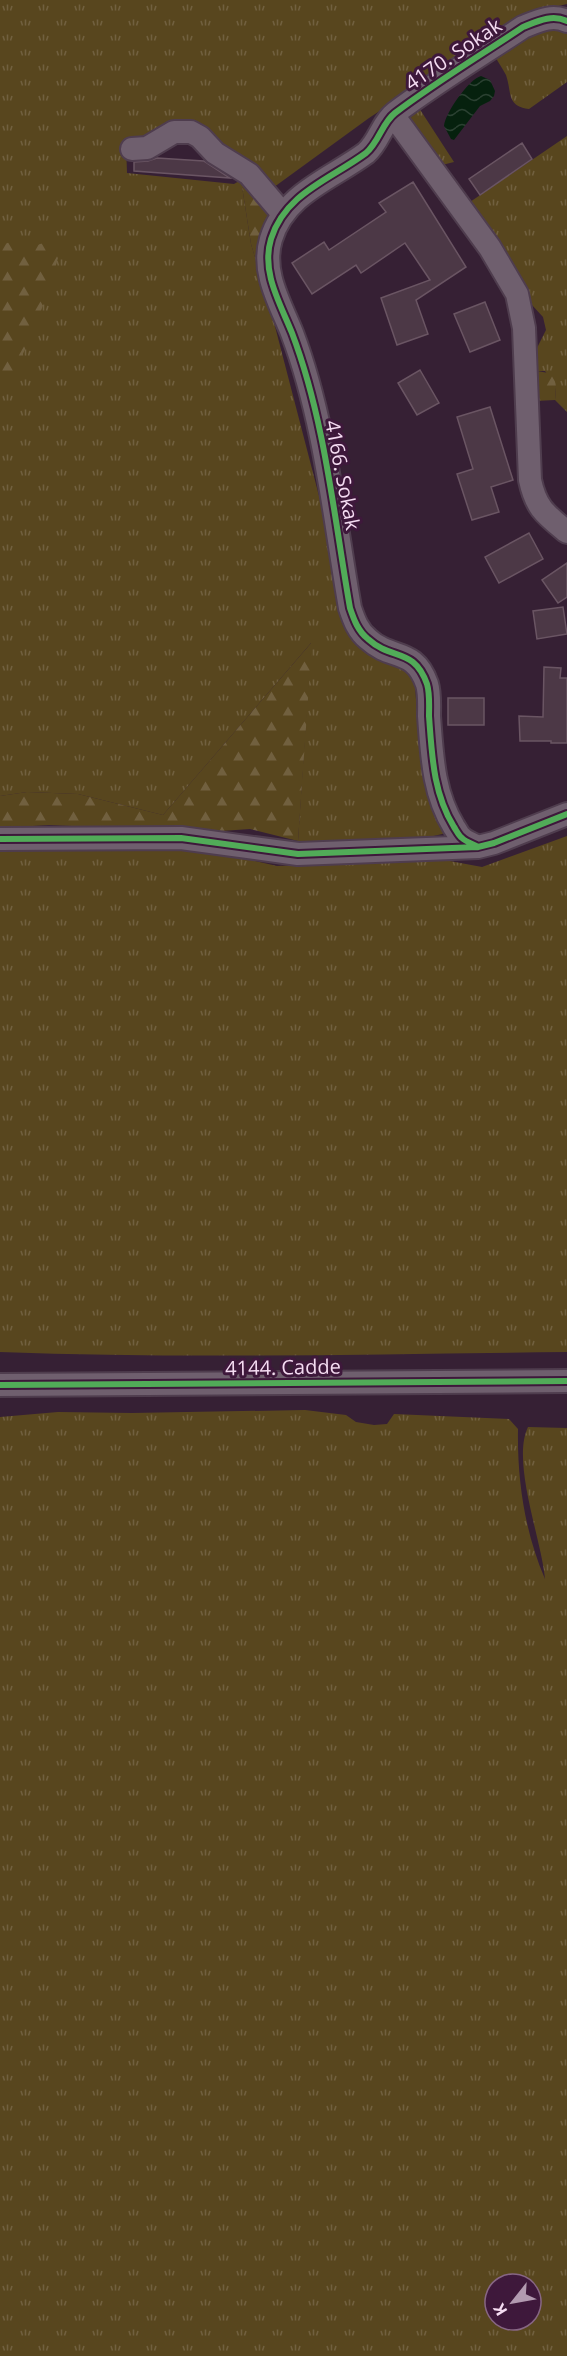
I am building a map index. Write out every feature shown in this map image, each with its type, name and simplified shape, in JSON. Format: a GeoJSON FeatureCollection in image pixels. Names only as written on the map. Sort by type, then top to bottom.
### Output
{"type":"FeatureCollection","features":[{"type":"Feature","properties":{"kind":"street","name":"4170. Sokak"},"geometry":{"type":"LineString","coordinates":[[393,115],[523,27],[541,20],[559,17],[567,21]]}},
{"type":"Feature","properties":{"kind":"street","name":"4166. Sokak"},"geometry":{"type":"LineString","coordinates":[[393,115],[368,151],[293,200],[283,214],[269,246],[267,255],[269,274],[293,337],[313,407],[350,608],[356,625],[366,638],[377,646],[417,663],[424,675],[429,688],[432,768],[437,790],[447,816],[462,838],[478,847]]}},
{"type":"Feature","properties":{"kind":"street"},"geometry":{"type":"LineString","coordinates":[[393,115],[490,248],[517,294],[524,328],[531,486],[536,503],[543,512],[567,532]]}},
{"type":"Feature","properties":{"kind":"street"},"geometry":{"type":"LineString","coordinates":[[132,149],[147,148],[174,132],[191,132],[200,137],[216,153],[249,174],[283,214]]}},
{"type":"Feature","properties":{"kind":"street"},"geometry":{"type":"LineString","coordinates":[[0,839],[181,838],[298,854],[478,847],[567,814]]}},
{"type":"Feature","properties":{"kind":"street","name":"4144. Cadde"},"geometry":{"type":"LineString","coordinates":[[0,1385],[567,1381]]}},
{"type":"Feature","properties":{"kind":"green space"},"geometry":{"type":"Polygon","coordinates":[[[0,0],[567,0],[567,4],[550,8],[448,66],[369,118],[270,190],[204,135],[126,145],[127,173],[234,184],[241,180],[251,244],[271,311],[325,519],[339,609],[403,665],[415,684],[419,745],[435,813],[449,832],[374,844],[333,845],[298,841],[311,643],[163,815],[78,794],[27,792],[0,796],[0,0]]]}},
{"type":"Feature","properties":{"kind":"green space"},"geometry":{"type":"Polygon","coordinates":[[[562,26],[567,33],[567,82],[529,109],[517,105],[511,97],[506,75],[493,53],[528,31],[562,26]]]}},
{"type":"Feature","properties":{"kind":"green space"},"geometry":{"type":"Polygon","coordinates":[[[419,108],[454,162],[438,166],[407,127],[409,109],[419,108]]]}},
{"type":"Feature","properties":{"kind":"green space"},"geometry":{"type":"Polygon","coordinates":[[[567,136],[567,412],[555,400],[556,387],[545,371],[537,371],[536,350],[546,330],[543,317],[532,305],[512,262],[470,202],[567,136]]]}},
{"type":"Feature","properties":{"kind":"green space"},"geometry":{"type":"Polygon","coordinates":[[[241,180],[276,212],[265,225],[258,268],[251,244],[241,180]]]}},
{"type":"Feature","properties":{"kind":"green space"},"geometry":{"type":"Polygon","coordinates":[[[63,237],[52,279],[37,321],[0,401],[1,245],[20,239],[37,245],[63,237]]]}},
{"type":"Feature","properties":{"kind":"green space"},"geometry":{"type":"Polygon","coordinates":[[[537,371],[554,374],[555,400],[535,401],[537,371]]]}},
{"type":"Feature","properties":{"kind":"green space"},"geometry":{"type":"Polygon","coordinates":[[[312,642],[298,841],[250,829],[207,832],[49,825],[0,828],[0,796],[27,792],[78,794],[163,815],[312,642]]]}},
{"type":"Feature","properties":{"kind":"green space"},"geometry":{"type":"Polygon","coordinates":[[[567,836],[567,1352],[213,1356],[0,1352],[0,848],[207,850],[277,866],[439,859],[482,867],[567,836]]]}},
{"type":"Feature","properties":{"kind":"green space"},"geometry":{"type":"Polygon","coordinates":[[[305,1410],[346,1415],[356,1422],[374,1425],[387,1424],[394,1414],[509,1419],[518,1429],[519,1467],[527,1525],[545,1579],[525,1480],[524,1442],[528,1427],[567,1428],[567,2356],[0,2356],[0,1417],[58,1412],[305,1410]]]}},
{"type":"Feature","properties":{"kind":"water"},"geometry":{"type":"Polygon","coordinates":[[[481,76],[490,80],[495,91],[494,96],[480,106],[454,140],[451,139],[444,126],[445,120],[458,97],[470,83],[481,76]]]}},
{"type":"Feature","properties":{"kind":"building"},"geometry":{"type":"Polygon","coordinates":[[[522,143],[532,159],[480,195],[469,179],[522,143]]]}},
{"type":"Feature","properties":{"kind":"building"},"geometry":{"type":"Polygon","coordinates":[[[157,158],[204,161],[230,178],[134,171],[134,162],[157,158]]]}},
{"type":"Feature","properties":{"kind":"building"},"geometry":{"type":"Polygon","coordinates":[[[413,182],[466,267],[416,300],[428,334],[397,345],[381,298],[430,280],[405,243],[361,273],[356,265],[312,294],[292,263],[324,242],[329,250],[386,212],[379,203],[413,182]]]}},
{"type":"Feature","properties":{"kind":"building"},"geometry":{"type":"Polygon","coordinates":[[[485,302],[500,340],[470,352],[454,314],[485,302]]]}},
{"type":"Feature","properties":{"kind":"building"},"geometry":{"type":"Polygon","coordinates":[[[420,370],[439,403],[417,415],[398,383],[420,370]]]}},
{"type":"Feature","properties":{"kind":"building"},"geometry":{"type":"Polygon","coordinates":[[[490,407],[513,480],[491,487],[499,512],[472,520],[457,474],[473,469],[457,417],[490,407]]]}},
{"type":"Feature","properties":{"kind":"building"},"geometry":{"type":"Polygon","coordinates":[[[529,533],[543,559],[499,583],[485,557],[529,533]]]}},
{"type":"Feature","properties":{"kind":"building"},"geometry":{"type":"Polygon","coordinates":[[[567,563],[567,597],[558,603],[542,580],[567,563]]]}},
{"type":"Feature","properties":{"kind":"building"},"geometry":{"type":"Polygon","coordinates":[[[563,607],[567,634],[537,639],[533,611],[563,607]]]}},
{"type":"Feature","properties":{"kind":"building"},"geometry":{"type":"Polygon","coordinates":[[[544,667],[561,668],[560,678],[567,678],[567,743],[520,741],[519,716],[543,717],[544,667]]]}},
{"type":"Feature","properties":{"kind":"building"},"geometry":{"type":"Polygon","coordinates":[[[448,698],[484,698],[484,725],[448,725],[448,698]]]}},
{"type":"Feature","properties":{"kind":"cycle path"},"geometry":{"type":"LineString","coordinates":[[478,847],[460,836],[442,801],[433,759],[429,692],[422,672],[409,659],[377,646],[368,639],[359,629],[350,608],[321,434],[303,366],[273,287],[268,263],[269,251],[278,223],[287,210],[311,188],[366,153],[395,113],[523,27],[550,18],[567,21]]}},
{"type":"Feature","properties":{"kind":"cycle path"},"geometry":{"type":"LineString","coordinates":[[0,839],[181,838],[298,854],[478,847],[494,843],[567,814]]}},
{"type":"Feature","properties":{"kind":"cycle path"},"geometry":{"type":"LineString","coordinates":[[0,1385],[567,1381]]}}]}
